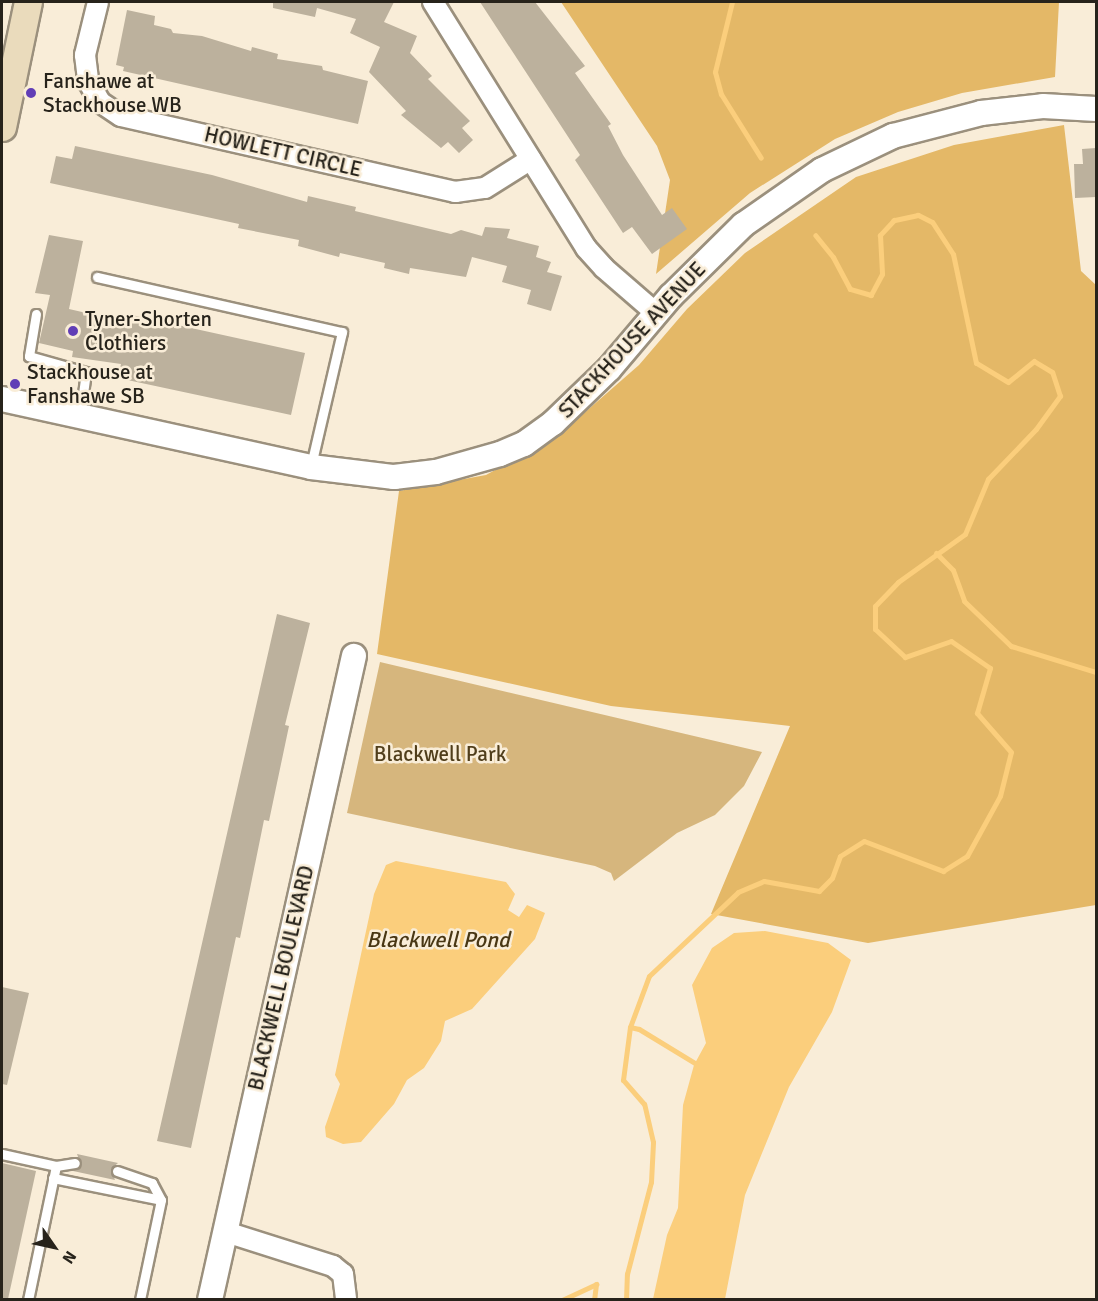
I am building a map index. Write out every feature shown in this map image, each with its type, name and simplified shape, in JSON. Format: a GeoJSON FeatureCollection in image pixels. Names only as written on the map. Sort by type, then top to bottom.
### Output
{"type":"FeatureCollection","features":[{"type":"Feature","properties":{"kind":"main road"},"geometry":{"type":"LineString","coordinates":[[2,127],[28,2]]}},
{"type":"Feature","properties":{"kind":"street","name":"HOWLETT CIRCLE"},"geometry":{"type":"LineString","coordinates":[[98,2],[86,56],[87,81],[100,102],[121,116],[455,192],[485,188],[531,159]]}},
{"type":"Feature","properties":{"kind":"street"},"geometry":{"type":"LineString","coordinates":[[433,2],[586,248],[603,268],[656,313]]}},
{"type":"Feature","properties":{"kind":"street","name":"STACKHOUSE AVENUE"},"geometry":{"type":"LineString","coordinates":[[2,399],[310,467],[394,477],[436,472],[524,444],[553,423],[609,369],[656,313],[742,225],[822,170],[893,136],[981,113],[1043,106],[1096,109]]}},
{"type":"Feature","properties":{"kind":"street","name":"BLACKWELL BOULEVARD"},"geometry":{"type":"LineString","coordinates":[[210,1299],[354,656]]}},
{"type":"Feature","properties":{"kind":"street"},"geometry":{"type":"LineString","coordinates":[[226,1232],[333,1266],[343,1274],[346,1299]]}},
{"type":"Feature","properties":{"kind":"lane"},"geometry":{"type":"LineString","coordinates":[[97,276],[342,332],[310,467]]}},
{"type":"Feature","properties":{"kind":"lane"},"geometry":{"type":"LineString","coordinates":[[36,314],[29,356],[86,372],[80,417]]}},
{"type":"Feature","properties":{"kind":"lane"},"geometry":{"type":"LineString","coordinates":[[2,1154],[56,1166],[75,1163]]}},
{"type":"Feature","properties":{"kind":"lane"},"geometry":{"type":"LineString","coordinates":[[28,1299],[56,1166]]}},
{"type":"Feature","properties":{"kind":"lane"},"geometry":{"type":"LineString","coordinates":[[117,1171],[152,1183],[161,1200],[140,1299]]}},
{"type":"Feature","properties":{"kind":"lane"},"geometry":{"type":"LineString","coordinates":[[53,1178],[161,1200]]}},
{"type":"Feature","properties":{"kind":"green space","name":"Blackwell Park"},"geometry":{"type":"Polygon","coordinates":[[[380,662],[762,752],[744,786],[715,815],[677,833],[614,881],[611,873],[595,866],[347,813],[380,662]]]}},
{"type":"Feature","properties":{"kind":"shaded area"},"geometry":{"type":"Polygon","coordinates":[[[561,2],[1059,2],[1055,77],[962,93],[898,112],[835,139],[750,193],[656,274],[670,180],[657,146],[561,2]]]}},
{"type":"Feature","properties":{"kind":"shaded area"},"geometry":{"type":"Polygon","coordinates":[[[1064,125],[1081,271],[1096,285],[1096,905],[868,943],[711,914],[790,726],[611,706],[377,654],[399,491],[486,475],[559,435],[639,365],[687,309],[745,253],[856,177],[954,145],[1064,125]]]}},
{"type":"Feature","properties":{"kind":"water","name":"Blackwell Pond"},"geometry":{"type":"Polygon","coordinates":[[[396,861],[506,882],[515,894],[508,910],[519,917],[527,905],[545,913],[535,939],[472,1009],[445,1021],[441,1041],[424,1068],[407,1080],[394,1104],[361,1142],[343,1144],[326,1137],[325,1127],[340,1084],[335,1075],[374,894],[386,865],[396,861]]]}},
{"type":"Feature","properties":{"kind":"water"},"geometry":{"type":"Polygon","coordinates":[[[765,931],[828,943],[851,960],[832,1012],[789,1087],[745,1195],[725,1299],[653,1299],[667,1235],[678,1208],[683,1105],[694,1065],[706,1043],[692,985],[712,948],[734,933],[765,931]]]}},
{"type":"Feature","properties":{"kind":"building"},"geometry":{"type":"Polygon","coordinates":[[[273,2],[394,2],[384,22],[417,36],[410,53],[432,76],[428,79],[470,121],[462,128],[473,140],[459,153],[448,142],[441,148],[401,115],[406,111],[369,72],[380,47],[350,33],[356,19],[317,8],[315,17],[273,8],[273,2]]]}},
{"type":"Feature","properties":{"kind":"building"},"geometry":{"type":"Polygon","coordinates":[[[480,2],[535,2],[585,66],[575,73],[611,124],[608,126],[623,155],[662,215],[672,208],[687,229],[652,254],[632,227],[623,233],[575,160],[580,155],[480,2]]]}},
{"type":"Feature","properties":{"kind":"building"},"geometry":{"type":"Polygon","coordinates":[[[127,10],[155,16],[154,25],[171,29],[173,33],[202,36],[251,51],[252,47],[278,54],[277,59],[322,66],[323,70],[368,81],[358,124],[123,71],[124,67],[116,65],[127,10]]]}},
{"type":"Feature","properties":{"kind":"building"},"geometry":{"type":"Polygon","coordinates":[[[75,146],[212,175],[307,202],[308,196],[356,207],[355,211],[451,234],[461,230],[482,236],[485,227],[510,229],[507,238],[539,246],[536,257],[551,262],[547,272],[562,276],[551,311],[527,304],[531,290],[502,282],[507,266],[472,257],[466,277],[410,268],[409,274],[384,268],[385,263],[340,253],[339,257],[298,246],[299,240],[238,228],[239,224],[50,183],[56,156],[72,159],[75,146]]]}},
{"type":"Feature","properties":{"kind":"building"},"geometry":{"type":"Polygon","coordinates":[[[1096,148],[1096,197],[1075,198],[1074,164],[1083,164],[1082,149],[1096,148]]]}},
{"type":"Feature","properties":{"kind":"building"},"geometry":{"type":"Polygon","coordinates":[[[49,235],[83,241],[69,309],[130,323],[132,315],[305,353],[291,415],[118,378],[121,364],[72,357],[73,351],[39,343],[50,295],[35,293],[49,235]]]}},
{"type":"Feature","properties":{"kind":"building"},"geometry":{"type":"Polygon","coordinates":[[[277,614],[310,623],[285,725],[289,726],[269,821],[264,820],[240,938],[236,937],[191,1148],[157,1141],[277,614]]]}},
{"type":"Feature","properties":{"kind":"building"},"geometry":{"type":"Polygon","coordinates":[[[2,987],[29,993],[7,1085],[2,1084],[2,987]]]}},
{"type":"Feature","properties":{"kind":"building"},"geometry":{"type":"Polygon","coordinates":[[[77,1154],[118,1163],[111,1169],[115,1180],[73,1171],[81,1165],[77,1154]]]}},
{"type":"Feature","properties":{"kind":"building"},"geometry":{"type":"Polygon","coordinates":[[[2,1163],[36,1171],[8,1299],[2,1299],[2,1163]]]}},
{"type":"Feature","properties":{"kind":"waterway"},"geometry":{"type":"LineString","coordinates":[[732,2],[715,72],[721,94],[761,158]]}},
{"type":"Feature","properties":{"kind":"waterway"},"geometry":{"type":"LineString","coordinates":[[626,1300],[627,1274],[651,1182],[653,1142],[644,1104],[623,1080],[630,1027],[649,976],[738,892],[764,881],[819,891],[832,878],[840,856],[864,841],[943,871],[967,856],[1000,796],[1011,752],[977,713],[990,668],[951,641],[905,657],[875,629],[875,606],[898,582],[965,534],[988,479],[1036,429],[1060,396],[1052,372],[1034,361],[1008,382],[976,363],[953,254],[932,222],[918,215],[894,220],[880,235],[882,274],[871,295],[850,289],[833,257],[815,235]]}},
{"type":"Feature","properties":{"kind":"waterway"},"geometry":{"type":"LineString","coordinates":[[936,553],[953,570],[964,601],[1011,646],[1096,672]]}},
{"type":"Feature","properties":{"kind":"waterway"},"geometry":{"type":"LineString","coordinates":[[630,1027],[639,1029],[695,1063]]}},
{"type":"Feature","properties":{"kind":"waterway"},"geometry":{"type":"LineString","coordinates":[[562,1300],[596,1284],[594,1300]]}},
{"type":"Feature","properties":{"kind":"place","name":"Fanshawe at Stackhouse WB"},"geometry":{"type":"Point","coordinates":[31,93]}},
{"type":"Feature","properties":{"kind":"place","name":"Tyner-Shorten Clothiers"},"geometry":{"type":"Point","coordinates":[73,331]}},
{"type":"Feature","properties":{"kind":"place","name":"Stackhouse at Fanshawe SB"},"geometry":{"type":"Point","coordinates":[15,384]}}]}
